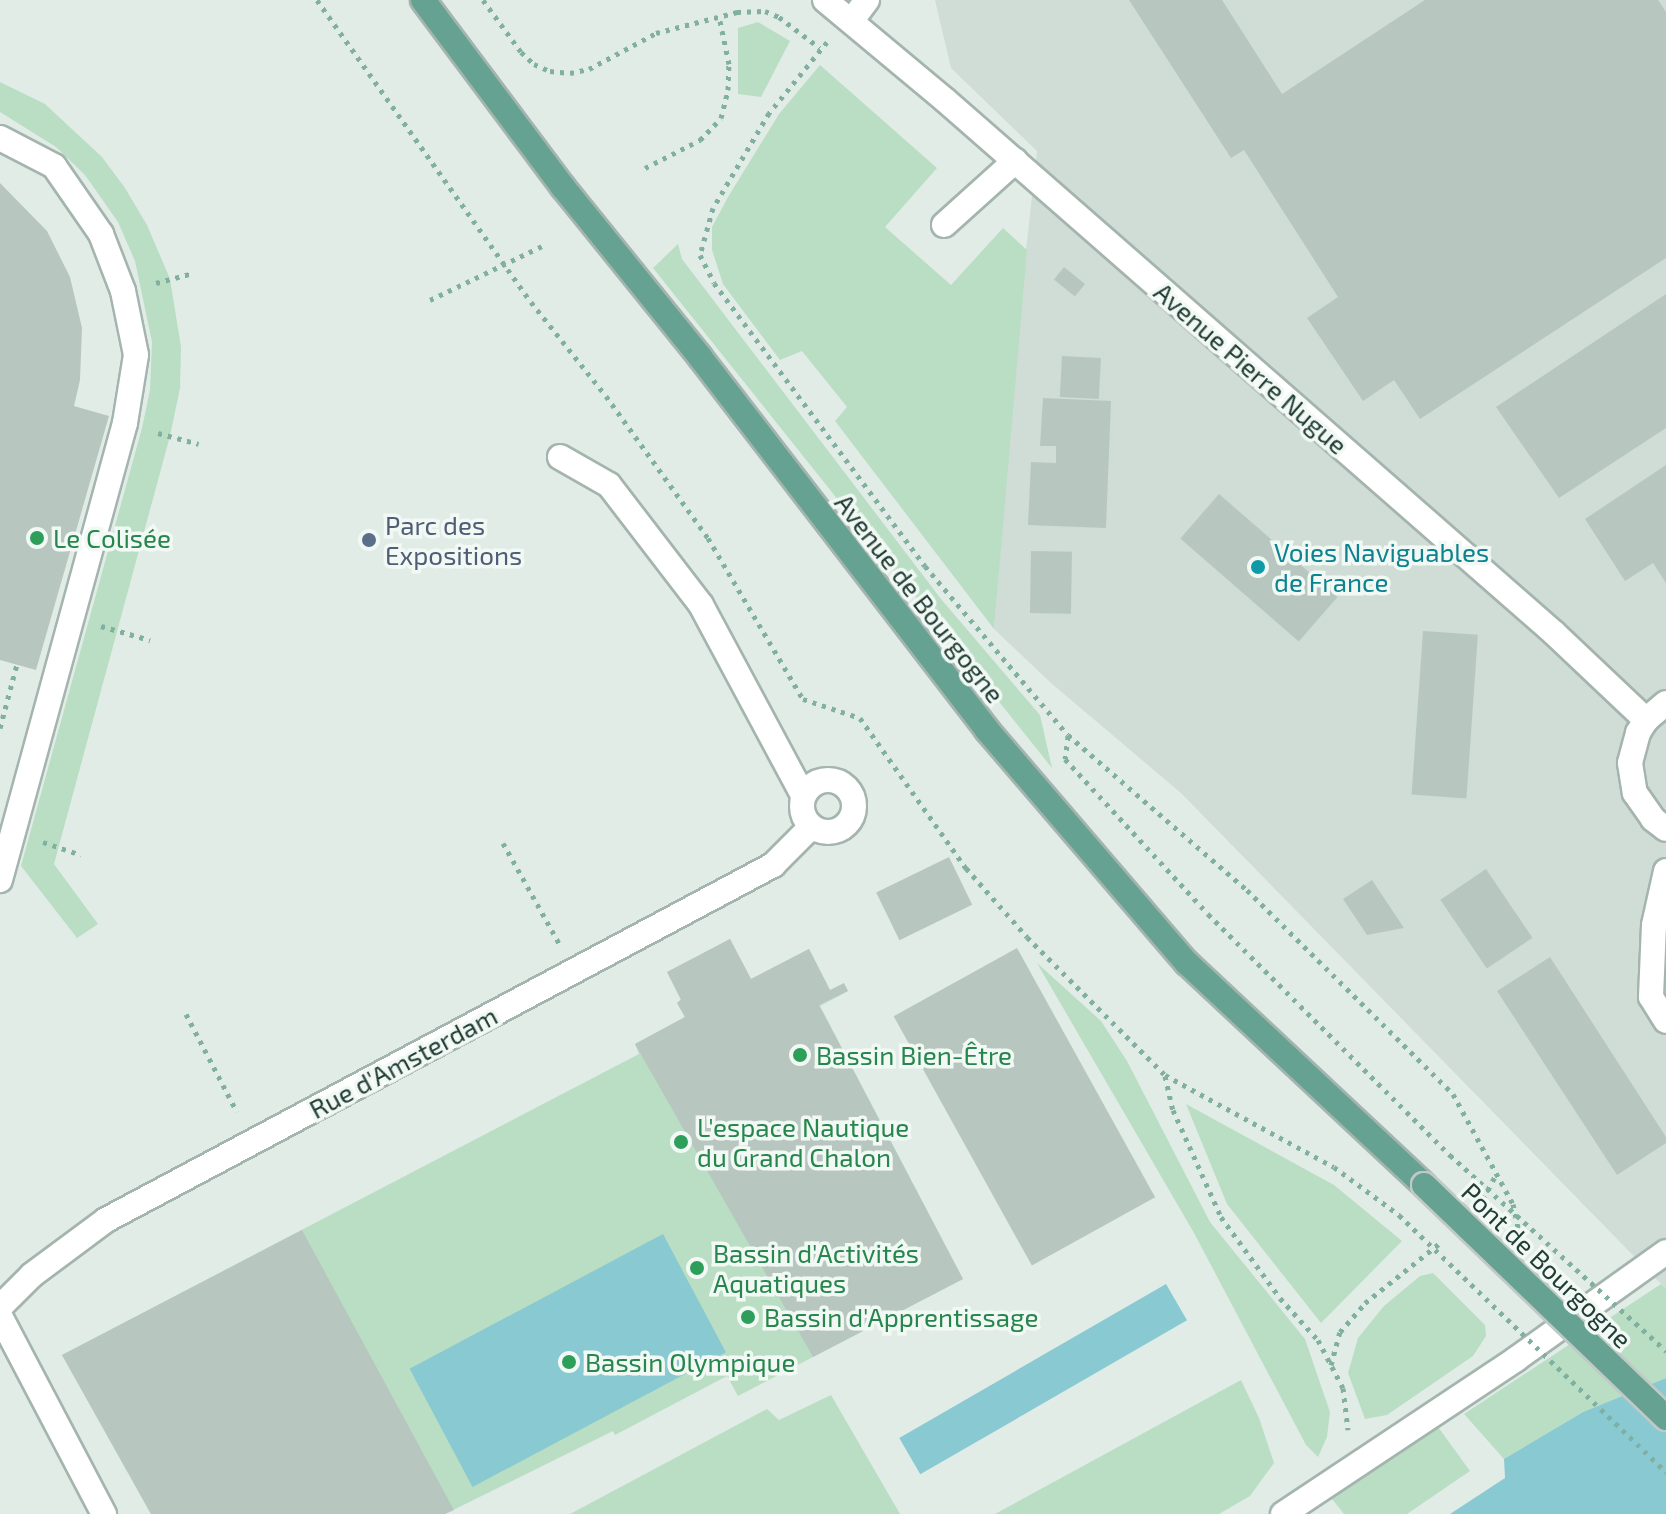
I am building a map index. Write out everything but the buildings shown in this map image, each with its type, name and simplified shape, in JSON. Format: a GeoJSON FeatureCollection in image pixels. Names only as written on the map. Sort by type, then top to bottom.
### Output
{"type":"FeatureCollection","features":[{"type":"Feature","properties":{"kind":"main road","name":"Avenue de Bourgogne"},"geometry":{"type":"LineString","coordinates":[[423,0],[563,187],[700,357],[987,730],[1187,963],[1424,1185]]}},
{"type":"Feature","properties":{"kind":"main road","name":"Pont de Bourgogne"},"geometry":{"type":"LineString","coordinates":[[1424,1185],[1666,1418]]}},
{"type":"Feature","properties":{"kind":"street","name":"Avenue Pierre Nugue"},"geometry":{"type":"LineString","coordinates":[[825,0],[1015,161],[1554,633],[1646,720]]}},
{"type":"Feature","properties":{"kind":"street"},"geometry":{"type":"LineString","coordinates":[[852,20],[867,0]]}},
{"type":"Feature","properties":{"kind":"street"},"geometry":{"type":"LineString","coordinates":[[0,138],[54,166],[101,234],[123,291],[136,355],[125,423],[0,880]]}},
{"type":"Feature","properties":{"kind":"street"},"geometry":{"type":"LineString","coordinates":[[944,225],[1015,161]]}},
{"type":"Feature","properties":{"kind":"street"},"geometry":{"type":"LineString","coordinates":[[560,457],[609,485],[701,605],[803,795],[802,812],[811,827],[828,832],[844,827],[851,820],[855,804],[848,788],[832,779],[815,783],[803,795]]}},
{"type":"Feature","properties":{"kind":"street"},"geometry":{"type":"LineString","coordinates":[[1666,703],[1646,720],[1632,747],[1631,778],[1643,807],[1666,829]]}},
{"type":"Feature","properties":{"kind":"street","name":"Rue d'Amsterdam"},"geometry":{"type":"LineString","coordinates":[[0,1307],[32,1275],[106,1220],[773,865],[811,827]]}},
{"type":"Feature","properties":{"kind":"street"},"geometry":{"type":"LineString","coordinates":[[1666,871],[1654,925],[1651,997],[1666,1021]]}},
{"type":"Feature","properties":{"kind":"street"},"geometry":{"type":"LineString","coordinates":[[1283,1514],[1516,1359],[1666,1252]]}},
{"type":"Feature","properties":{"kind":"street"},"geometry":{"type":"LineString","coordinates":[[0,1316],[104,1514]]}},
{"type":"Feature","properties":{"kind":"path"},"geometry":{"type":"LineString","coordinates":[[317,0],[504,263],[708,538],[803,699],[860,718],[966,868],[1027,937],[1165,1075],[1334,1167],[1399,1215],[1666,1472]]}},
{"type":"Feature","properties":{"kind":"path"},"geometry":{"type":"LineString","coordinates":[[483,0],[501,28],[534,64],[550,71],[570,73],[589,69],[656,33],[719,16],[765,11],[779,17],[820,48],[769,113],[713,208],[700,255],[714,283],[925,566],[1068,735],[1247,890],[1453,1094],[1487,1161]]}},
{"type":"Feature","properties":{"kind":"path"},"geometry":{"type":"LineString","coordinates":[[645,168],[700,140],[721,118],[728,90],[729,64],[719,16]]}},
{"type":"Feature","properties":{"kind":"path"},"geometry":{"type":"LineString","coordinates":[[430,300],[542,246]]}},
{"type":"Feature","properties":{"kind":"path"},"geometry":{"type":"LineString","coordinates":[[170,279],[194,273]]}},
{"type":"Feature","properties":{"kind":"path"},"geometry":{"type":"LineString","coordinates":[[170,436],[199,444]]}},
{"type":"Feature","properties":{"kind":"path"},"geometry":{"type":"LineString","coordinates":[[118,630],[150,640]]}},
{"type":"Feature","properties":{"kind":"path"},"geometry":{"type":"LineString","coordinates":[[0,728],[17,664]]}},
{"type":"Feature","properties":{"kind":"path"},"geometry":{"type":"LineString","coordinates":[[1068,735],[1065,759],[1208,914],[1450,1155],[1666,1351]]}},
{"type":"Feature","properties":{"kind":"path"},"geometry":{"type":"LineString","coordinates":[[503,843],[544,917]]}},
{"type":"Feature","properties":{"kind":"path"},"geometry":{"type":"LineString","coordinates":[[58,848],[81,855]]}},
{"type":"Feature","properties":{"kind":"path"},"geometry":{"type":"LineString","coordinates":[[186,1014],[226,1092]]}},
{"type":"Feature","properties":{"kind":"path"},"geometry":{"type":"LineString","coordinates":[[1165,1075],[1173,1110],[1221,1217],[1280,1298],[1318,1340],[1343,1388],[1349,1437],[1342,1475]]}},
{"type":"Feature","properties":{"kind":"path"},"geometry":{"type":"LineString","coordinates":[[1480,1204],[1495,1175]]}},
{"type":"Feature","properties":{"kind":"path"},"geometry":{"type":"LineString","coordinates":[[1331,1365],[1340,1332],[1365,1303],[1451,1236]]}},
{"type":"Feature","properties":{"kind":"shaded area"},"geometry":{"type":"Polygon","coordinates":[[[935,0],[1666,0],[1666,1289],[1181,793],[1051,683],[994,629],[1021,296],[1037,151],[951,68],[935,0]]]}},
{"type":"Feature","properties":{"kind":"green space"},"geometry":{"type":"Polygon","coordinates":[[[758,22],[790,41],[761,97],[738,94],[738,28],[758,22]]]}},
{"type":"Feature","properties":{"kind":"green space"},"geometry":{"type":"Polygon","coordinates":[[[820,65],[937,168],[885,227],[951,285],[1003,228],[1027,250],[994,629],[835,421],[847,407],[802,351],[780,360],[723,284],[712,250],[712,227],[728,197],[779,114],[820,65]]]}},
{"type":"Feature","properties":{"kind":"green space"},"geometry":{"type":"Polygon","coordinates":[[[0,82],[45,104],[102,157],[125,188],[147,225],[170,279],[181,347],[180,388],[170,436],[54,864],[98,924],[77,938],[21,866],[142,428],[150,390],[152,342],[135,261],[118,222],[85,175],[56,147],[0,112],[0,82]]]}},
{"type":"Feature","properties":{"kind":"green space"},"geometry":{"type":"Polygon","coordinates":[[[678,244],[682,259],[941,599],[1040,715],[1052,768],[653,268],[678,244]]]}},
{"type":"Feature","properties":{"kind":"green space","name":"L'espace Nautique du Grand Chalon"},"geometry":{"type":"Polygon","coordinates":[[[730,939],[751,979],[809,949],[830,990],[848,991],[820,1006],[963,1279],[738,1396],[727,1376],[615,1435],[613,1431],[445,1514],[151,1514],[62,1355],[639,1054],[635,1044],[685,1017],[677,1003],[681,999],[667,972],[730,939]]]}},
{"type":"Feature","properties":{"kind":"green space"},"geometry":{"type":"Polygon","coordinates":[[[1037,963],[1101,1021],[1127,1061],[1210,1222],[1305,1339],[1330,1412],[1327,1437],[1318,1457],[1306,1445],[1194,1233],[1037,963]]]}},
{"type":"Feature","properties":{"kind":"green space"},"geometry":{"type":"Polygon","coordinates":[[[1186,1104],[1334,1185],[1402,1241],[1321,1323],[1227,1204],[1186,1104]]]}},
{"type":"Feature","properties":{"kind":"green space"},"geometry":{"type":"Polygon","coordinates":[[[1433,1273],[1485,1325],[1486,1336],[1473,1356],[1387,1415],[1365,1419],[1348,1373],[1358,1338],[1384,1306],[1420,1276],[1433,1273]]]}},
{"type":"Feature","properties":{"kind":"green space"},"geometry":{"type":"Polygon","coordinates":[[[1661,1284],[1666,1289],[1666,1378],[1583,1412],[1504,1459],[1464,1414],[1661,1284]]]}},
{"type":"Feature","properties":{"kind":"green space"},"geometry":{"type":"Polygon","coordinates":[[[1241,1380],[1259,1418],[1274,1463],[1250,1496],[1219,1514],[995,1514],[1241,1380]]]}},
{"type":"Feature","properties":{"kind":"green space"},"geometry":{"type":"Polygon","coordinates":[[[831,1395],[900,1514],[570,1514],[767,1409],[779,1420],[831,1395]]]}},
{"type":"Feature","properties":{"kind":"green space"},"geometry":{"type":"Polygon","coordinates":[[[1436,1424],[1470,1471],[1407,1514],[1344,1514],[1328,1494],[1436,1424]]]}},
{"type":"Feature","properties":{"kind":"water","name":"Bassin Olympique"},"geometry":{"type":"Polygon","coordinates":[[[663,1234],[726,1352],[473,1487],[410,1369],[663,1234]]]}},
{"type":"Feature","properties":{"kind":"water"},"geometry":{"type":"Polygon","coordinates":[[[1166,1284],[1187,1320],[920,1474],[899,1438],[1166,1284]]]}},
{"type":"Feature","properties":{"kind":"water"},"geometry":{"type":"Polygon","coordinates":[[[1666,1378],[1666,1514],[1450,1514],[1505,1478],[1504,1459],[1583,1412],[1666,1378]]]}},
{"type":"Feature","properties":{"kind":"place","name":"Le Colisée"},"geometry":{"type":"Point","coordinates":[37,538]}},
{"type":"Feature","properties":{"kind":"place","name":"Parc des Expositions"},"geometry":{"type":"Point","coordinates":[369,540]}},
{"type":"Feature","properties":{"kind":"place","name":"Voies Naviguables de France"},"geometry":{"type":"Point","coordinates":[1258,567]}},
{"type":"Feature","properties":{"kind":"place","name":"Bassin Bien-Être"},"geometry":{"type":"Point","coordinates":[800,1055]}},
{"type":"Feature","properties":{"kind":"place","name":"L'espace Nautique du Grand Chalon"},"geometry":{"type":"Point","coordinates":[681,1142]}},
{"type":"Feature","properties":{"kind":"place","name":"Bassin d'Activités Aquatiques"},"geometry":{"type":"Point","coordinates":[697,1268]}},
{"type":"Feature","properties":{"kind":"place","name":"Bassin d'Apprentissage"},"geometry":{"type":"Point","coordinates":[748,1317]}},
{"type":"Feature","properties":{"kind":"place","name":"Bassin Olympique"},"geometry":{"type":"Point","coordinates":[569,1362]}}]}
